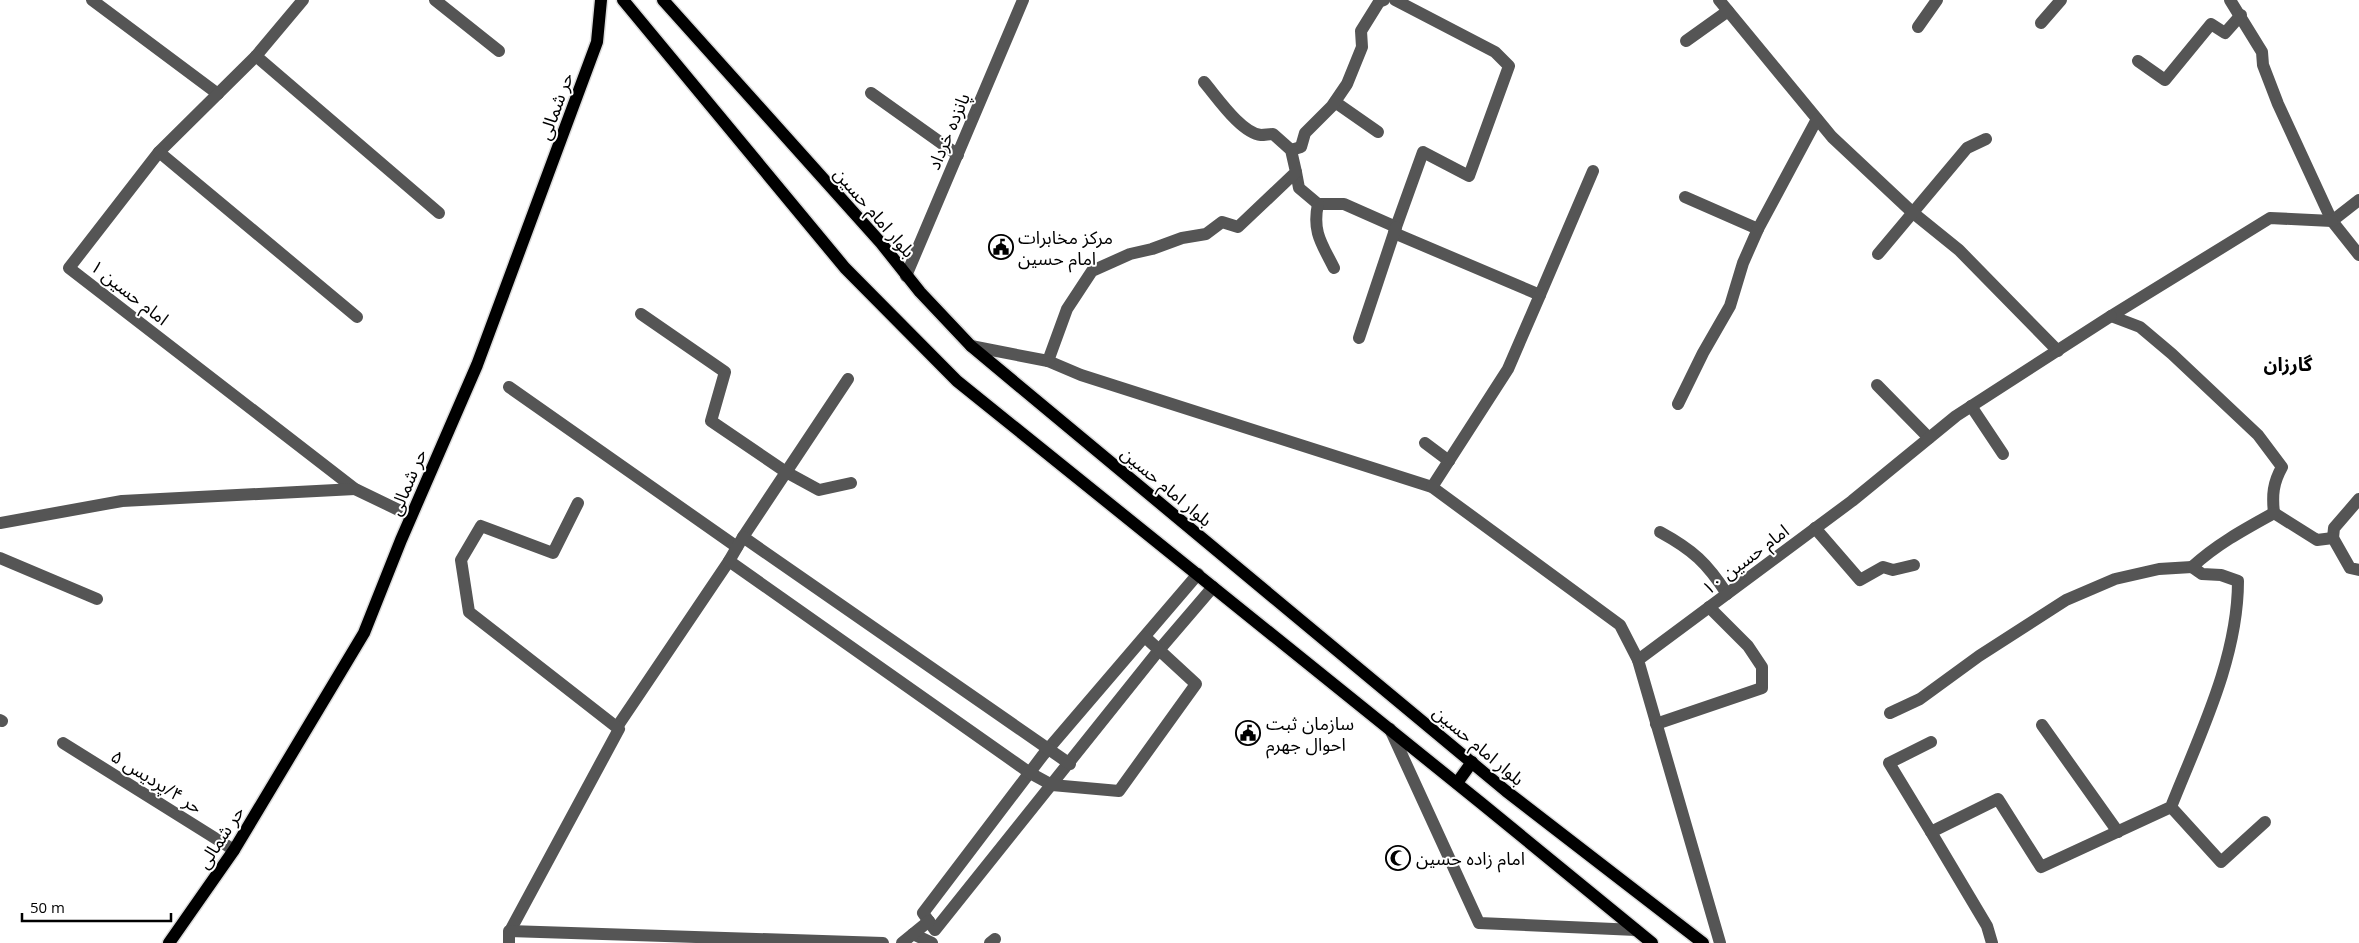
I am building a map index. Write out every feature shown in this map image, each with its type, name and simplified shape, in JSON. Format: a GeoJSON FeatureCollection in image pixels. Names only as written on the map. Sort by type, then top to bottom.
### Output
{"type":"FeatureCollection","features":[{"type":"Feature","properties":{"kind":"main road","name":"حر شمالی"},"geometry":{"type":"LineString","coordinates":[[169,943],[234,850],[364,633],[411,516],[477,365],[598,42],[602,0]]}},
{"type":"Feature","properties":{"kind":"main road"},"geometry":{"type":"LineString","coordinates":[[623,0],[845,268],[957,381],[1457,783],[1652,943]]}},
{"type":"Feature","properties":{"kind":"main road","name":"بلوار امام حسین"},"geometry":{"type":"LineString","coordinates":[[663,0],[881,243],[906,276],[971,346],[1472,762],[1703,943]]}},
{"type":"Feature","properties":{"kind":"main road"},"geometry":{"type":"LineString","coordinates":[[1457,783],[1472,762]]}},
{"type":"Feature","properties":{"kind":"street"},"geometry":{"type":"LineString","coordinates":[[92,0],[218,94]]}},
{"type":"Feature","properties":{"kind":"street","name":"امام حسین ۱"},"geometry":{"type":"LineString","coordinates":[[303,0],[256,56],[159,152],[70,268],[355,489]]}},
{"type":"Feature","properties":{"kind":"street"},"geometry":{"type":"LineString","coordinates":[[436,0],[499,51]]}},
{"type":"Feature","properties":{"kind":"street"},"geometry":{"type":"LineString","coordinates":[[1291,150],[1301,147],[1305,133],[1335,102],[1347,84],[1362,47],[1361,31],[1379,2],[1384,0]]}},
{"type":"Feature","properties":{"kind":"street"},"geometry":{"type":"LineString","coordinates":[[1359,338],[1423,152],[1469,176],[1509,66],[1495,52],[1396,0]]}},
{"type":"Feature","properties":{"kind":"street"},"geometry":{"type":"LineString","coordinates":[[1718,0],[1832,137],[1912,212],[1959,250],[2058,351]]}},
{"type":"Feature","properties":{"kind":"street"},"geometry":{"type":"LineString","coordinates":[[1918,27],[1938,0]]}},
{"type":"Feature","properties":{"kind":"street"},"geometry":{"type":"LineString","coordinates":[[2041,23],[2061,0]]}},
{"type":"Feature","properties":{"kind":"street"},"geometry":{"type":"LineString","coordinates":[[2230,0],[2241,15],[2262,52],[2263,65],[2278,104],[2332,221],[2359,255]]}},
{"type":"Feature","properties":{"kind":"street","name":"پانزده خرداد"},"geometry":{"type":"LineString","coordinates":[[906,276],[958,155],[1018,1]]}},
{"type":"Feature","properties":{"kind":"street"},"geometry":{"type":"LineString","coordinates":[[1686,41],[1728,11]]}},
{"type":"Feature","properties":{"kind":"street"},"geometry":{"type":"LineString","coordinates":[[2138,61],[2165,80],[2211,24],[2225,33],[2241,15]]}},
{"type":"Feature","properties":{"kind":"street"},"geometry":{"type":"LineString","coordinates":[[256,56],[439,213]]}},
{"type":"Feature","properties":{"kind":"street"},"geometry":{"type":"LineString","coordinates":[[1204,82],[1245,128],[1260,135],[1273,134],[1291,150],[1299,188],[1318,204],[1344,204],[1395,230],[1540,295]]}},
{"type":"Feature","properties":{"kind":"street"},"geometry":{"type":"LineString","coordinates":[[871,93],[958,155]]}},
{"type":"Feature","properties":{"kind":"street"},"geometry":{"type":"LineString","coordinates":[[1335,102],[1378,132]]}},
{"type":"Feature","properties":{"kind":"street"},"geometry":{"type":"LineString","coordinates":[[1678,404],[1703,353],[1730,306],[1743,263],[1758,229],[1817,119]]}},
{"type":"Feature","properties":{"kind":"street"},"geometry":{"type":"LineString","coordinates":[[1878,254],[1967,148],[1986,139]]}},
{"type":"Feature","properties":{"kind":"street"},"geometry":{"type":"LineString","coordinates":[[159,152],[357,317]]}},
{"type":"Feature","properties":{"kind":"street"},"geometry":{"type":"LineString","coordinates":[[1432,488],[1508,369],[1593,171]]}},
{"type":"Feature","properties":{"kind":"street"},"geometry":{"type":"LineString","coordinates":[[1048,361],[1067,309],[1092,271],[1130,254],[1152,249],[1182,238],[1206,234],[1222,222],[1238,227],[1296,172]]}},
{"type":"Feature","properties":{"kind":"street"},"geometry":{"type":"LineString","coordinates":[[1685,198],[1758,229]]}},
{"type":"Feature","properties":{"kind":"street"},"geometry":{"type":"LineString","coordinates":[[2332,221],[2359,200]]}},
{"type":"Feature","properties":{"kind":"street"},"geometry":{"type":"LineString","coordinates":[[1318,204],[1315,221],[1318,236],[1334,268]]}},
{"type":"Feature","properties":{"kind":"street","name":"امام حسین ۱۰"},"geometry":{"type":"LineString","coordinates":[[1638,660],[1815,528],[1928,438],[1972,406],[2111,316],[2270,218],[2332,221]]}},
{"type":"Feature","properties":{"kind":"street"},"geometry":{"type":"LineString","coordinates":[[641,314],[726,372],[711,421],[786,472],[819,490],[851,484]]}},
{"type":"Feature","properties":{"kind":"street"},"geometry":{"type":"LineString","coordinates":[[2111,316],[2140,327],[2172,354],[2258,435],[2282,467],[2276,479],[2272,495],[2274,513]]}},
{"type":"Feature","properties":{"kind":"street"},"geometry":{"type":"LineString","coordinates":[[971,346],[1048,361],[1081,376],[1432,488],[1620,625],[1638,660],[1720,943]]}},
{"type":"Feature","properties":{"kind":"street"},"geometry":{"type":"LineString","coordinates":[[848,379],[729,561],[617,727],[619,729],[510,937],[883,943]]}},
{"type":"Feature","properties":{"kind":"street"},"geometry":{"type":"LineString","coordinates":[[1878,385],[1928,438]]}},
{"type":"Feature","properties":{"kind":"street"},"geometry":{"type":"LineString","coordinates":[[509,387],[1070,764]]}},
{"type":"Feature","properties":{"kind":"street"},"geometry":{"type":"LineString","coordinates":[[1972,406],[2003,454]]}},
{"type":"Feature","properties":{"kind":"street"},"geometry":{"type":"LineString","coordinates":[[1426,443],[1449,462]]}},
{"type":"Feature","properties":{"kind":"street"},"geometry":{"type":"LineString","coordinates":[[0,523],[122,501],[355,489],[411,516]]}},
{"type":"Feature","properties":{"kind":"street"},"geometry":{"type":"LineString","coordinates":[[2359,499],[2334,528],[2333,538],[2350,568],[2359,570]]}},
{"type":"Feature","properties":{"kind":"street"},"geometry":{"type":"LineString","coordinates":[[578,503],[553,553],[481,526],[461,560],[469,612],[617,727]]}},
{"type":"Feature","properties":{"kind":"street"},"geometry":{"type":"LineString","coordinates":[[2274,513],[2317,540],[2333,538]]}},
{"type":"Feature","properties":{"kind":"street"},"geometry":{"type":"LineString","coordinates":[[2192,567],[2205,554],[2237,533],[2274,513]]}},
{"type":"Feature","properties":{"kind":"street"},"geometry":{"type":"LineString","coordinates":[[1815,528],[1860,580],[1883,567],[1893,570],[1914,565]]}},
{"type":"Feature","properties":{"kind":"street"},"geometry":{"type":"LineString","coordinates":[[1660,532],[1688,547],[1711,570],[1727,594]]}},
{"type":"Feature","properties":{"kind":"street"},"geometry":{"type":"LineString","coordinates":[[0,558],[97,599]]}},
{"type":"Feature","properties":{"kind":"street"},"geometry":{"type":"LineString","coordinates":[[729,561],[1030,773],[1052,785],[1118,791],[1196,684],[1145,637]]}},
{"type":"Feature","properties":{"kind":"street"},"geometry":{"type":"LineString","coordinates":[[1890,713],[1920,699],[1979,656],[2066,600],[2114,579],[2159,569],[2192,567],[2202,574],[2221,576],[2238,581],[2238,604],[2226,659],[2210,709],[2171,807],[2041,867],[1998,799],[1931,832]]}},
{"type":"Feature","properties":{"kind":"street"},"geometry":{"type":"LineString","coordinates":[[1198,574],[1048,750],[923,913],[935,930],[1070,764],[1159,650],[1212,587]]}},
{"type":"Feature","properties":{"kind":"street"},"geometry":{"type":"LineString","coordinates":[[1656,724],[1762,688],[1762,667],[1748,646],[1709,607]]}},
{"type":"Feature","properties":{"kind":"street"},"geometry":{"type":"LineString","coordinates":[[2042,725],[2118,832]]}},
{"type":"Feature","properties":{"kind":"street"},"geometry":{"type":"LineString","coordinates":[[1390,729],[1479,923],[1636,930]]}},
{"type":"Feature","properties":{"kind":"street"},"geometry":{"type":"LineString","coordinates":[[1932,742],[1889,763],[1987,926],[1992,943]]}},
{"type":"Feature","properties":{"kind":"street","name":"حر ۴/پردیس ۵"},"geometry":{"type":"LineString","coordinates":[[62,743],[234,850]]}},
{"type":"Feature","properties":{"kind":"street"},"geometry":{"type":"LineString","coordinates":[[2171,807],[2221,862],[2264,822]]}},
{"type":"Feature","properties":{"kind":"street"},"geometry":{"type":"LineString","coordinates":[[902,943],[929,921]]}},
{"type":"Feature","properties":{"kind":"street"},"geometry":{"type":"LineString","coordinates":[[913,934],[932,943]]}},
{"type":"Feature","properties":{"kind":"place","name":"مرکز مخابرات امام حسین"},"geometry":{"type":"Point","coordinates":[1001,247]}},
{"type":"Feature","properties":{"kind":"place","name":"سازمان ثبت احوال جهرم"},"geometry":{"type":"Point","coordinates":[1248,733]}},
{"type":"Feature","properties":{"kind":"place","name":"امام زاده حسین"},"geometry":{"type":"Point","coordinates":[1398,858]}},
{"type":"Feature","properties":{"kind":"district","name":"گارزان"},"geometry":{"type":"Point","coordinates":[2288,364]}}]}
